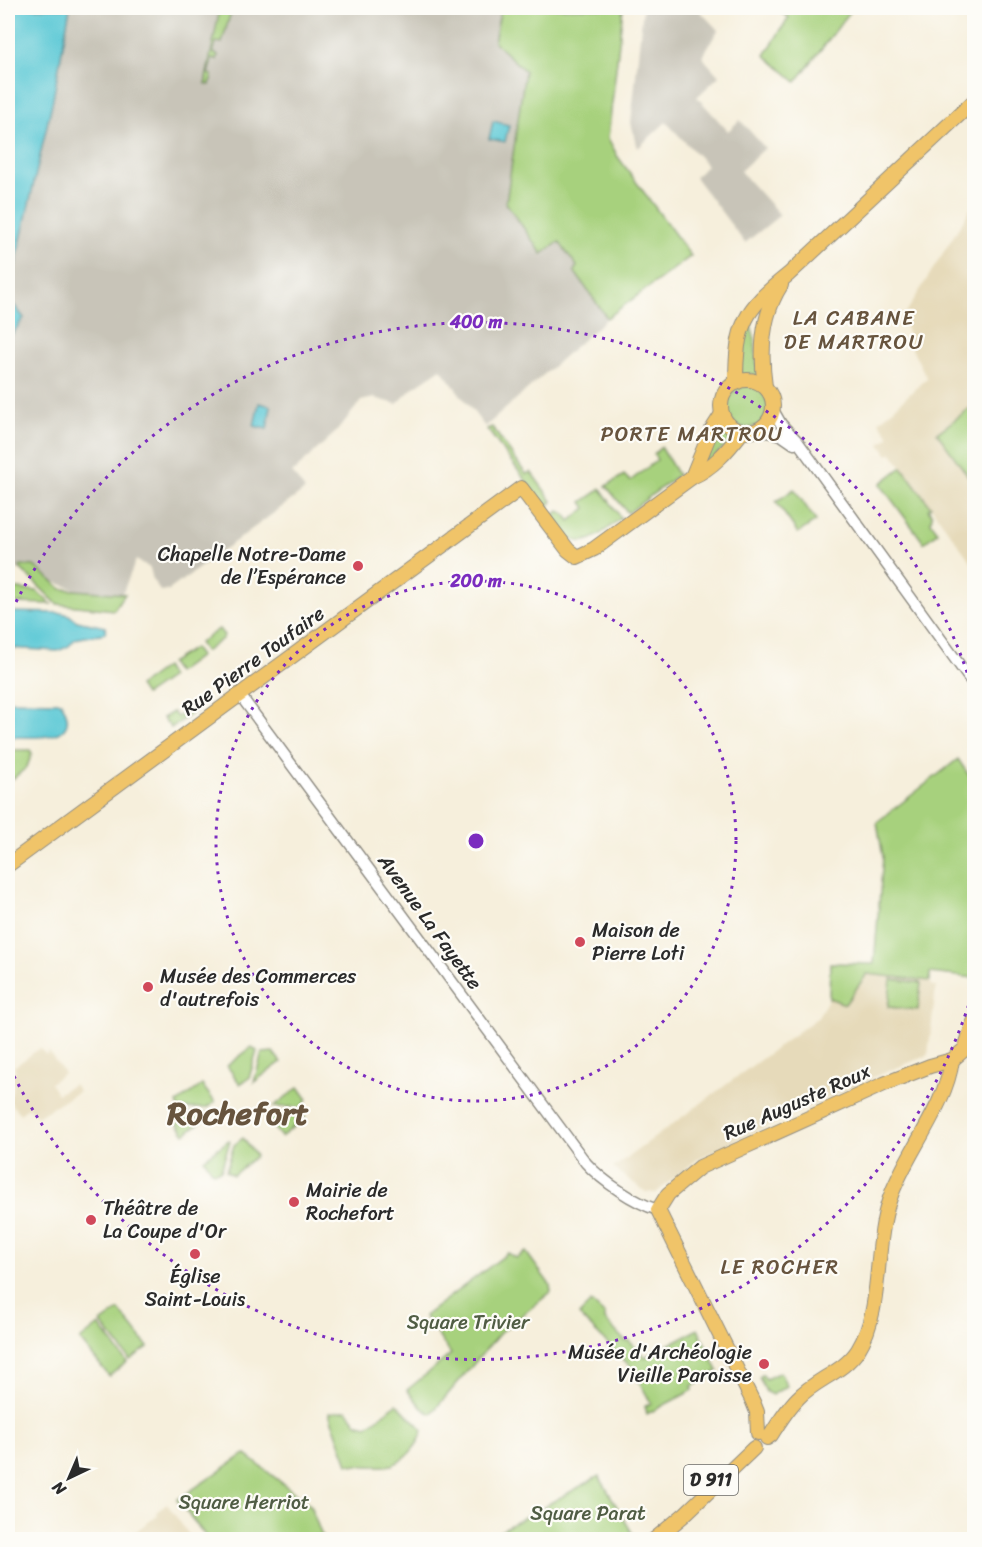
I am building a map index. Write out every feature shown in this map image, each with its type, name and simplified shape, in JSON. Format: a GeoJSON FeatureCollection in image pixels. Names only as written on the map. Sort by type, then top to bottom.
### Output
{"type":"FeatureCollection","features":[{"type":"Feature","properties":{"kind":"main road"},"geometry":{"type":"LineString","coordinates":[[736,383],[736,350],[748,314],[758,300],[975,101]]}},
{"type":"Feature","properties":{"kind":"main road"},"geometry":{"type":"LineString","coordinates":[[762,350],[768,310],[776,292],[789,274]]}},
{"type":"Feature","properties":{"kind":"main road"},"geometry":{"type":"LineString","coordinates":[[748,314],[754,322],[762,350],[765,387],[771,397],[773,410],[766,424],[758,430],[742,432],[728,424],[722,414],[723,394],[736,383],[752,381],[765,387]]}},
{"type":"Feature","properties":{"kind":"main road"},"geometry":{"type":"LineString","coordinates":[[692,477],[711,431],[722,414]]}},
{"type":"Feature","properties":{"kind":"main road"},"geometry":{"type":"LineString","coordinates":[[692,477],[713,464],[742,432]]}},
{"type":"Feature","properties":{"kind":"main road","name":"Rue Pierre Toufaire"},"geometry":{"type":"LineString","coordinates":[[8,865],[521,488],[568,550],[577,557],[594,549],[692,477]]}},
{"type":"Feature","properties":{"kind":"main road","name":"Rue Auguste Roux"},"geometry":{"type":"LineString","coordinates":[[657,1210],[668,1194],[700,1167],[884,1084],[952,1060],[965,1049],[975,1022]]}},
{"type":"Feature","properties":{"kind":"main road","name":"D 911"},"geometry":{"type":"LineString","coordinates":[[654,1539],[758,1440],[771,1435],[798,1397],[848,1362],[866,1335],[873,1308],[880,1236],[890,1197],[938,1101],[950,1073],[952,1060]]}},
{"type":"Feature","properties":{"kind":"main road"},"geometry":{"type":"LineString","coordinates":[[657,1210],[750,1395],[757,1412],[758,1440]]}},
{"type":"Feature","properties":{"kind":"street"},"geometry":{"type":"LineString","coordinates":[[773,410],[781,424],[798,442],[975,685]]}},
{"type":"Feature","properties":{"kind":"street"},"geometry":{"type":"LineString","coordinates":[[758,430],[775,433],[788,439],[808,458]]}},
{"type":"Feature","properties":{"kind":"street","name":"Avenue La Fayette"},"geometry":{"type":"LineString","coordinates":[[240,695],[593,1171],[641,1204],[657,1210]]}},
{"type":"Feature","properties":{"kind":"shaded area"},"geometry":{"type":"Polygon","coordinates":[[[70,8],[501,8],[494,42],[525,71],[506,203],[542,253],[558,241],[578,266],[574,271],[607,318],[485,427],[441,369],[414,387],[397,404],[374,398],[361,401],[336,432],[292,473],[305,490],[169,590],[160,591],[153,580],[150,568],[136,560],[118,604],[8,566],[8,340],[24,319],[8,297],[53,99],[70,8]]]}},
{"type":"Feature","properties":{"kind":"shaded area"},"geometry":{"type":"Polygon","coordinates":[[[643,8],[697,8],[718,30],[702,57],[719,76],[697,97],[728,131],[740,120],[765,148],[740,171],[780,215],[745,243],[695,177],[707,165],[666,122],[638,148],[631,123],[643,8]]]}},
{"type":"Feature","properties":{"kind":"shaded area"},"geometry":{"type":"Polygon","coordinates":[[[974,203],[974,566],[892,453],[888,455],[880,444],[890,436],[879,422],[927,378],[910,345],[904,316],[974,203]]]}},
{"type":"Feature","properties":{"kind":"shaded area"},"geometry":{"type":"Polygon","coordinates":[[[867,974],[930,981],[932,986],[936,987],[928,1055],[862,1082],[699,1158],[656,1193],[646,1192],[613,1168],[817,1018],[829,998],[845,1004],[867,974]]]}},
{"type":"Feature","properties":{"kind":"shaded area"},"geometry":{"type":"Polygon","coordinates":[[[40,1048],[46,1055],[49,1052],[64,1073],[50,1083],[57,1094],[74,1084],[79,1091],[37,1117],[29,1107],[20,1114],[9,1101],[14,1085],[9,1075],[16,1070],[14,1067],[40,1048]]]}},
{"type":"Feature","properties":{"kind":"shaded area"},"geometry":{"type":"Polygon","coordinates":[[[167,1504],[192,1539],[125,1539],[158,1515],[156,1512],[167,1504]]]}},
{"type":"Feature","properties":{"kind":"green space"},"geometry":{"type":"Polygon","coordinates":[[[220,8],[232,8],[222,43],[216,42],[213,53],[218,55],[217,60],[212,59],[208,74],[212,75],[210,85],[206,84],[206,78],[220,8]]]}},
{"type":"Feature","properties":{"kind":"green space"},"geometry":{"type":"Polygon","coordinates":[[[501,8],[623,8],[608,138],[618,157],[691,256],[607,318],[574,271],[577,266],[559,242],[542,254],[506,203],[525,71],[494,42],[501,8]]]}},
{"type":"Feature","properties":{"kind":"green space"},"geometry":{"type":"Polygon","coordinates":[[[772,8],[853,8],[796,82],[765,55],[789,17],[772,8]]]}},
{"type":"Feature","properties":{"kind":"green space"},"geometry":{"type":"Polygon","coordinates":[[[749,321],[755,339],[758,377],[751,374],[740,376],[739,354],[749,321]]]}},
{"type":"Feature","properties":{"kind":"green space"},"geometry":{"type":"Polygon","coordinates":[[[747,386],[762,392],[768,407],[762,422],[747,428],[732,422],[726,407],[732,392],[747,386]]]}},
{"type":"Feature","properties":{"kind":"green space"},"geometry":{"type":"Polygon","coordinates":[[[974,406],[974,484],[937,433],[974,406]]]}},
{"type":"Feature","properties":{"kind":"green space"},"geometry":{"type":"Polygon","coordinates":[[[719,424],[725,432],[734,437],[700,471],[719,424]]]}},
{"type":"Feature","properties":{"kind":"green space"},"geometry":{"type":"Polygon","coordinates":[[[492,427],[526,474],[531,472],[552,501],[547,509],[487,429],[492,427]]]}},
{"type":"Feature","properties":{"kind":"green space"},"geometry":{"type":"Polygon","coordinates":[[[661,447],[678,475],[628,513],[606,486],[624,475],[630,481],[657,460],[654,454],[661,447]]]}},
{"type":"Feature","properties":{"kind":"green space"},"geometry":{"type":"Polygon","coordinates":[[[902,467],[931,507],[928,509],[932,515],[931,522],[938,532],[924,543],[880,484],[902,467]]]}},
{"type":"Feature","properties":{"kind":"green space"},"geometry":{"type":"Polygon","coordinates":[[[601,489],[621,518],[595,538],[581,541],[565,536],[551,516],[559,511],[565,514],[570,521],[586,508],[582,502],[601,489]]]}},
{"type":"Feature","properties":{"kind":"green space"},"geometry":{"type":"Polygon","coordinates":[[[794,489],[816,521],[798,533],[776,502],[794,489]]]}},
{"type":"Feature","properties":{"kind":"green space"},"geometry":{"type":"Polygon","coordinates":[[[21,565],[34,566],[62,589],[125,594],[114,610],[57,604],[20,568],[21,565]]]}},
{"type":"Feature","properties":{"kind":"green space"},"geometry":{"type":"Polygon","coordinates":[[[8,588],[37,591],[51,604],[8,603],[8,588]]]}},
{"type":"Feature","properties":{"kind":"green space"},"geometry":{"type":"Polygon","coordinates":[[[219,629],[224,635],[222,639],[205,652],[199,643],[219,629]]]}},
{"type":"Feature","properties":{"kind":"green space"},"geometry":{"type":"Polygon","coordinates":[[[194,648],[200,656],[177,673],[170,663],[194,648]]]}},
{"type":"Feature","properties":{"kind":"green space"},"geometry":{"type":"Polygon","coordinates":[[[165,667],[171,677],[145,695],[139,686],[165,667]]]}},
{"type":"Feature","properties":{"kind":"green space"},"geometry":{"type":"Polygon","coordinates":[[[193,706],[196,710],[171,728],[163,718],[173,712],[177,717],[193,706]]]}},
{"type":"Feature","properties":{"kind":"green space"},"geometry":{"type":"Polygon","coordinates":[[[8,750],[30,750],[32,753],[27,767],[8,783],[8,750]]]}},
{"type":"Feature","properties":{"kind":"green space"},"geometry":{"type":"Polygon","coordinates":[[[958,759],[974,783],[974,978],[930,973],[930,981],[867,974],[845,1004],[829,998],[830,963],[874,964],[883,857],[877,822],[958,759]]]}},
{"type":"Feature","properties":{"kind":"green space"},"geometry":{"type":"Polygon","coordinates":[[[891,979],[921,983],[918,1010],[888,1007],[891,979]]]}},
{"type":"Feature","properties":{"kind":"green space"},"geometry":{"type":"Polygon","coordinates":[[[252,1047],[257,1051],[249,1078],[240,1084],[227,1066],[252,1047]]]}},
{"type":"Feature","properties":{"kind":"green space"},"geometry":{"type":"Polygon","coordinates":[[[273,1052],[281,1062],[254,1082],[262,1053],[273,1052]]]}},
{"type":"Feature","properties":{"kind":"green space"},"geometry":{"type":"Polygon","coordinates":[[[202,1085],[215,1102],[207,1108],[179,1109],[177,1103],[202,1085]]]}},
{"type":"Feature","properties":{"kind":"green space"},"geometry":{"type":"Polygon","coordinates":[[[299,1087],[307,1098],[303,1107],[273,1107],[299,1087]]]}},
{"type":"Feature","properties":{"kind":"green space"},"geometry":{"type":"Polygon","coordinates":[[[302,1112],[305,1118],[281,1137],[267,1119],[275,1113],[302,1112]]]}},
{"type":"Feature","properties":{"kind":"green space"},"geometry":{"type":"Polygon","coordinates":[[[209,1113],[210,1115],[185,1134],[177,1123],[179,1114],[209,1113]]]}},
{"type":"Feature","properties":{"kind":"green space"},"geometry":{"type":"Polygon","coordinates":[[[243,1138],[256,1156],[233,1175],[226,1171],[234,1145],[243,1138]]]}},
{"type":"Feature","properties":{"kind":"green space"},"geometry":{"type":"Polygon","coordinates":[[[229,1140],[221,1170],[213,1172],[204,1159],[229,1140]]]}},
{"type":"Feature","properties":{"kind":"green space","name":"Square Trivier"},"geometry":{"type":"Polygon","coordinates":[[[526,1252],[550,1285],[551,1292],[500,1333],[431,1414],[423,1409],[407,1390],[451,1354],[424,1316],[508,1253],[516,1258],[526,1252]]]}},
{"type":"Feature","properties":{"kind":"green space"},"geometry":{"type":"Polygon","coordinates":[[[591,1302],[605,1315],[605,1320],[625,1341],[629,1341],[645,1357],[698,1329],[718,1371],[713,1376],[692,1386],[693,1390],[647,1414],[644,1407],[651,1403],[631,1367],[579,1315],[591,1302]]]}},
{"type":"Feature","properties":{"kind":"green space"},"geometry":{"type":"Polygon","coordinates":[[[119,1310],[148,1347],[130,1360],[101,1323],[119,1310]]]}},
{"type":"Feature","properties":{"kind":"green space"},"geometry":{"type":"Polygon","coordinates":[[[99,1325],[127,1362],[109,1376],[80,1340],[99,1325]]]}},
{"type":"Feature","properties":{"kind":"green space"},"geometry":{"type":"Polygon","coordinates":[[[780,1372],[787,1386],[772,1395],[766,1392],[759,1377],[762,1374],[766,1379],[780,1372]]]}},
{"type":"Feature","properties":{"kind":"green space"},"geometry":{"type":"Polygon","coordinates":[[[397,1404],[423,1430],[412,1451],[392,1465],[376,1467],[348,1464],[329,1413],[347,1410],[357,1423],[367,1426],[397,1404]]]}},
{"type":"Feature","properties":{"kind":"green space","name":"Square Herriot"},"geometry":{"type":"Polygon","coordinates":[[[245,1454],[310,1505],[323,1539],[208,1539],[177,1500],[245,1454]]]}},
{"type":"Feature","properties":{"kind":"green space","name":"Square Parat"},"geometry":{"type":"Polygon","coordinates":[[[599,1476],[634,1536],[633,1539],[485,1539],[599,1476]]]}},
{"type":"Feature","properties":{"kind":"water"},"geometry":{"type":"Polygon","coordinates":[[[8,8],[70,8],[53,99],[8,297],[8,8]]]}},
{"type":"Feature","properties":{"kind":"water"},"geometry":{"type":"Polygon","coordinates":[[[493,121],[509,125],[505,142],[489,139],[493,121]]]}},
{"type":"Feature","properties":{"kind":"water"},"geometry":{"type":"Polygon","coordinates":[[[8,297],[24,318],[8,340],[8,297]]]}},
{"type":"Feature","properties":{"kind":"water"},"geometry":{"type":"Polygon","coordinates":[[[259,403],[271,406],[267,429],[254,426],[259,403]]]}},
{"type":"Feature","properties":{"kind":"water"},"geometry":{"type":"Polygon","coordinates":[[[8,612],[62,613],[77,621],[106,627],[105,633],[75,639],[69,646],[58,651],[8,648],[8,612]]]}},
{"type":"Feature","properties":{"kind":"water"},"geometry":{"type":"Polygon","coordinates":[[[8,701],[61,702],[67,716],[66,725],[61,732],[52,735],[8,737],[8,701]]]}},
{"type":"Feature","properties":{"kind":"place","name":"Chapelle Notre-Dame de l’Espérance"},"geometry":{"type":"Point","coordinates":[358,566]}},
{"type":"Feature","properties":{"kind":"place","name":"Maison de Pierre Loti"},"geometry":{"type":"Point","coordinates":[580,942]}},
{"type":"Feature","properties":{"kind":"place","name":"Musée des Commerces d'autrefois"},"geometry":{"type":"Point","coordinates":[148,987]}},
{"type":"Feature","properties":{"kind":"place","name":"Mairie de Rochefort"},"geometry":{"type":"Point","coordinates":[294,1202]}},
{"type":"Feature","properties":{"kind":"place","name":"Théâtre de La Coupe d'Or"},"geometry":{"type":"Point","coordinates":[91,1220]}},
{"type":"Feature","properties":{"kind":"place","name":"Église Saint-Louis"},"geometry":{"type":"Point","coordinates":[195,1254]}},
{"type":"Feature","properties":{"kind":"place","name":"Musée d'Archéologie Vieille Paroisse"},"geometry":{"type":"Point","coordinates":[764,1364]}},
{"type":"Feature","properties":{"kind":"district","name":"LA CABANE DE MARTROU"},"geometry":{"type":"Point","coordinates":[854,330]}},
{"type":"Feature","properties":{"kind":"district","name":"PORTE MARTROU"},"geometry":{"type":"Point","coordinates":[692,434]}},
{"type":"Feature","properties":{"kind":"district","name":"Rochefort"},"geometry":{"type":"Point","coordinates":[238,1113]}},
{"type":"Feature","properties":{"kind":"district","name":"LE ROCHER"},"geometry":{"type":"Point","coordinates":[780,1267]}}]}
